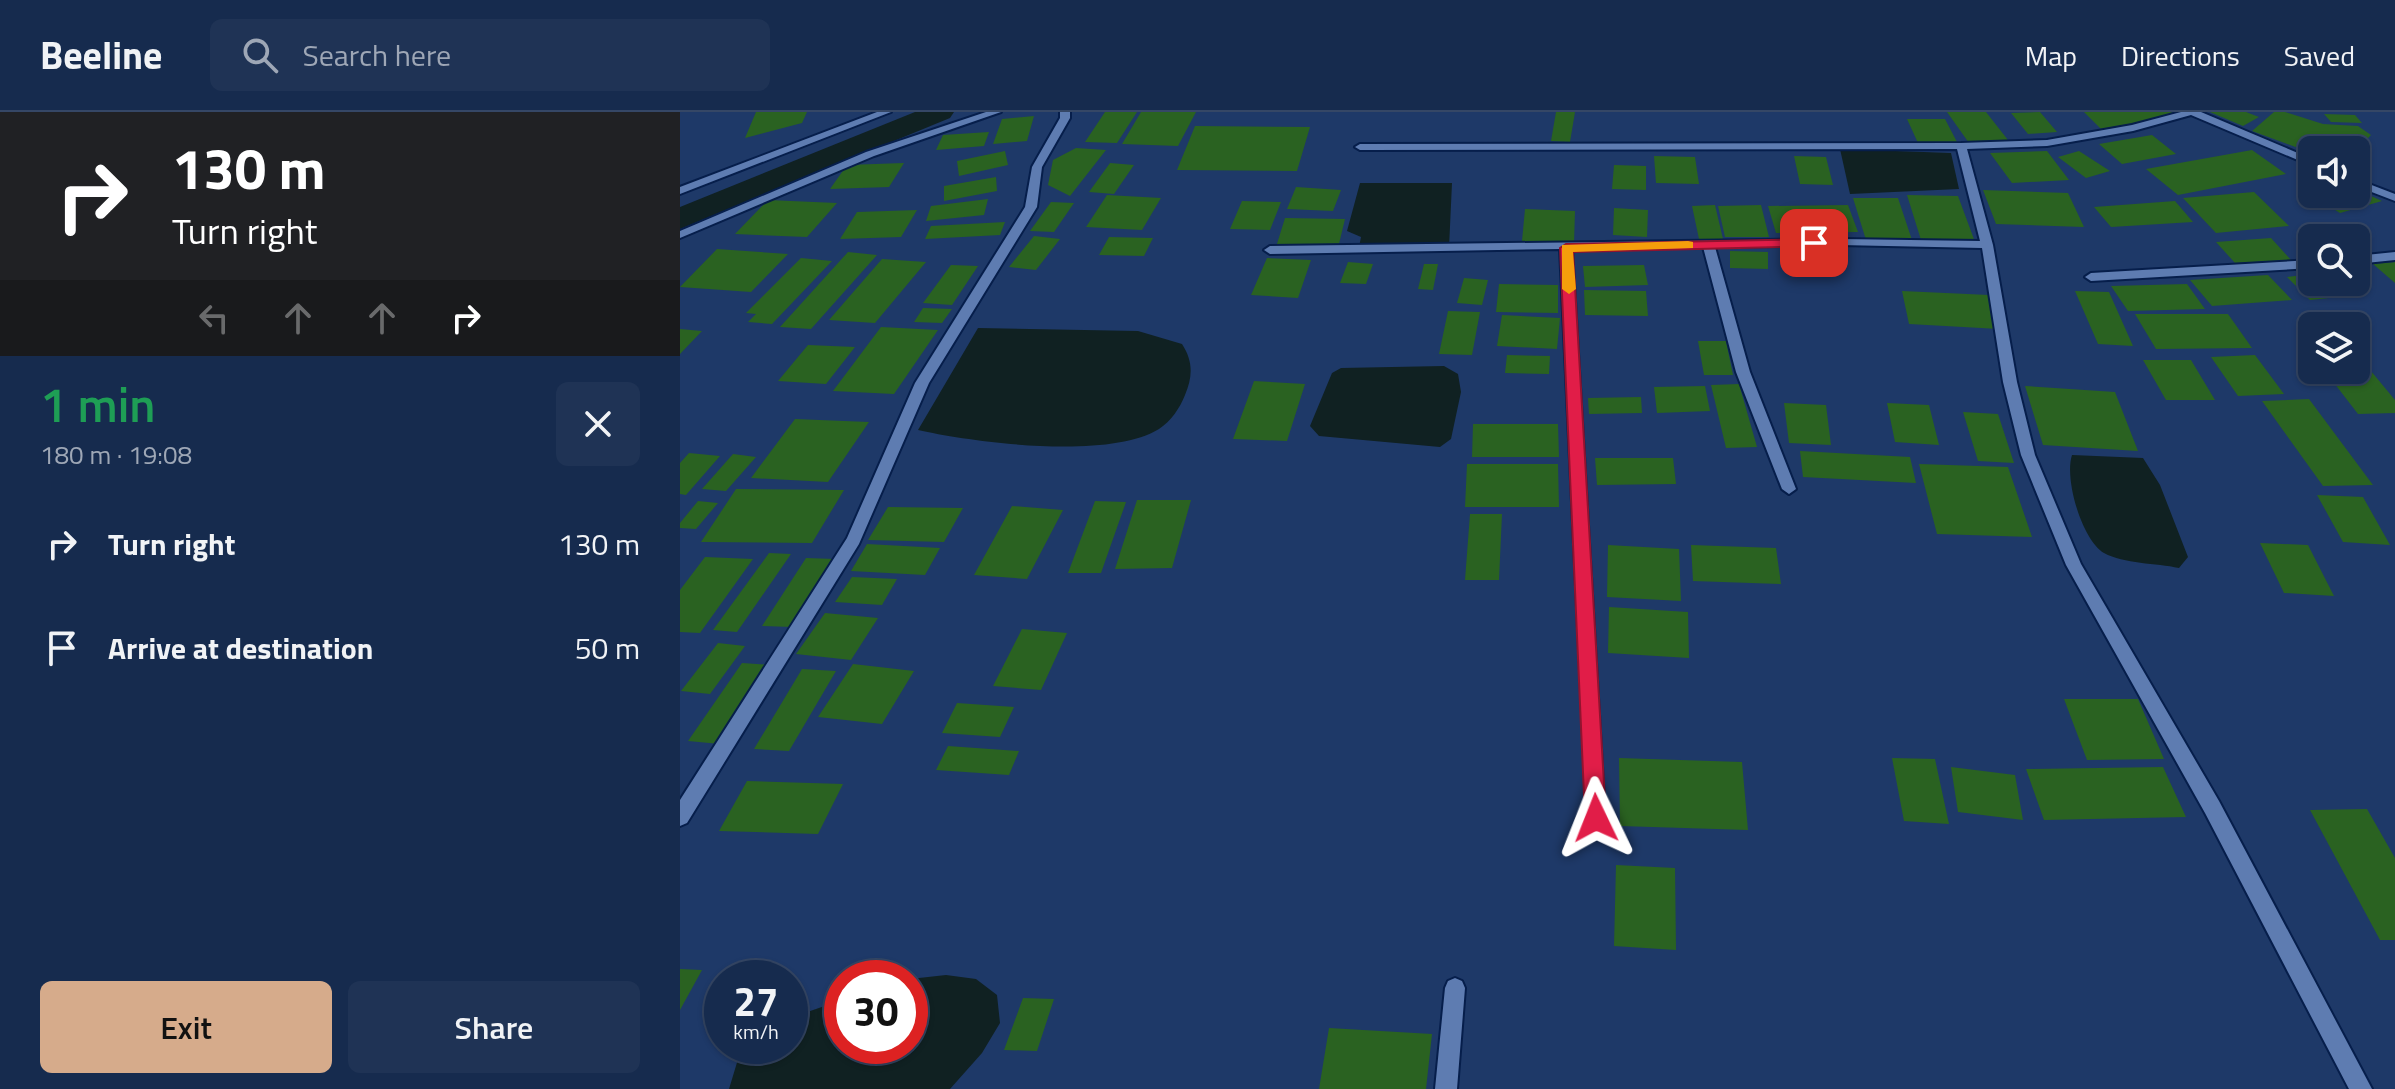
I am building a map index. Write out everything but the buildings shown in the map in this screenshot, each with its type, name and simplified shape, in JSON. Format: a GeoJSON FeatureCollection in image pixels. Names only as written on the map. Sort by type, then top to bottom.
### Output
{"type":"FeatureCollection","features":[{"type":"Feature","properties":{"kind":"street"},"geometry":{"type":"LineString","coordinates":[[680,191],[886,112]]}},
{"type":"Feature","properties":{"kind":"street"},"geometry":{"type":"LineString","coordinates":[[680,235],[870,154],[996,112]]}},
{"type":"Feature","properties":{"kind":"street"},"geometry":{"type":"LineString","coordinates":[[680,817],[854,540],[922,383],[1031,207],[1037,167],[1065,118],[1065,112]]}},
{"type":"Feature","properties":{"kind":"street"},"geometry":{"type":"LineString","coordinates":[[1360,147],[1961,146],[2047,143],[2133,128],[2192,112],[2298,157]]}},
{"type":"Feature","properties":{"kind":"street"},"geometry":{"type":"LineString","coordinates":[[1961,146],[1987,245],[2010,382],[2028,455],[2074,565],[2212,807],[2361,1089]]}},
{"type":"Feature","properties":{"kind":"street"},"geometry":{"type":"LineString","coordinates":[[2370,188],[2395,198]]}},
{"type":"Feature","properties":{"kind":"street"},"geometry":{"type":"LineString","coordinates":[[1270,250],[1708,244],[1987,245]]}},
{"type":"Feature","properties":{"kind":"street"},"geometry":{"type":"LineString","coordinates":[[1708,244],[1743,372],[1789,489]]}},
{"type":"Feature","properties":{"kind":"street"},"geometry":{"type":"LineString","coordinates":[[1566,248],[1596,818]]}},
{"type":"Feature","properties":{"kind":"street"},"geometry":{"type":"LineString","coordinates":[[2370,259],[2395,256]]}},
{"type":"Feature","properties":{"kind":"street"},"geometry":{"type":"LineString","coordinates":[[2091,277],[2298,265]]}},
{"type":"Feature","properties":{"kind":"street"},"geometry":{"type":"LineString","coordinates":[[1446,1089],[1455,988]]}},
{"type":"Feature","properties":{"kind":"shaded area"},"geometry":{"type":"Polygon","coordinates":[[[1840,149],[1951,153],[1959,189],[1850,194],[1840,149]]]}},
{"type":"Feature","properties":{"kind":"shaded area"},"geometry":{"type":"Polygon","coordinates":[[[1360,183],[1452,183],[1449,248],[1359,247],[1361,237],[1347,231],[1360,183]]]}},
{"type":"Feature","properties":{"kind":"shaded area"},"geometry":{"type":"Polygon","coordinates":[[[978,328],[1138,331],[1182,344],[1191,369],[1185,395],[1181,405],[1159,429],[1137,438],[1108,444],[1007,444],[918,430],[978,328]]]}},
{"type":"Feature","properties":{"kind":"shaded area"},"geometry":{"type":"Polygon","coordinates":[[[1444,366],[1458,374],[1461,392],[1451,439],[1440,447],[1319,436],[1310,426],[1332,373],[1341,368],[1444,366]]]}},
{"type":"Feature","properties":{"kind":"shaded area"},"geometry":{"type":"Polygon","coordinates":[[[2072,455],[2143,458],[2160,485],[2188,557],[2179,568],[2121,559],[2104,553],[2096,546],[2082,523],[2073,493],[2072,455]]]}},
{"type":"Feature","properties":{"kind":"shaded area"},"geometry":{"type":"Polygon","coordinates":[[[946,975],[976,979],[997,995],[1000,1023],[982,1053],[950,1089],[729,1089],[737,1064],[808,1064],[808,1012],[824,1006],[824,1064],[928,1064],[928,977],[946,975]]]}},
{"type":"Feature","properties":{"kind":"waterway"},"geometry":{"type":"LineString","coordinates":[[680,219],[940,112]]}},
{"type":"Feature","properties":{"kind":"slow traffic"},"geometry":{"type":"LineString","coordinates":[[1569,289],[1566,248],[1688,245]]}},
{"type":"Feature","properties":{"kind":"route"},"geometry":{"type":"LineString","coordinates":[[1596,818],[1566,248],[1814,243]]}}]}
